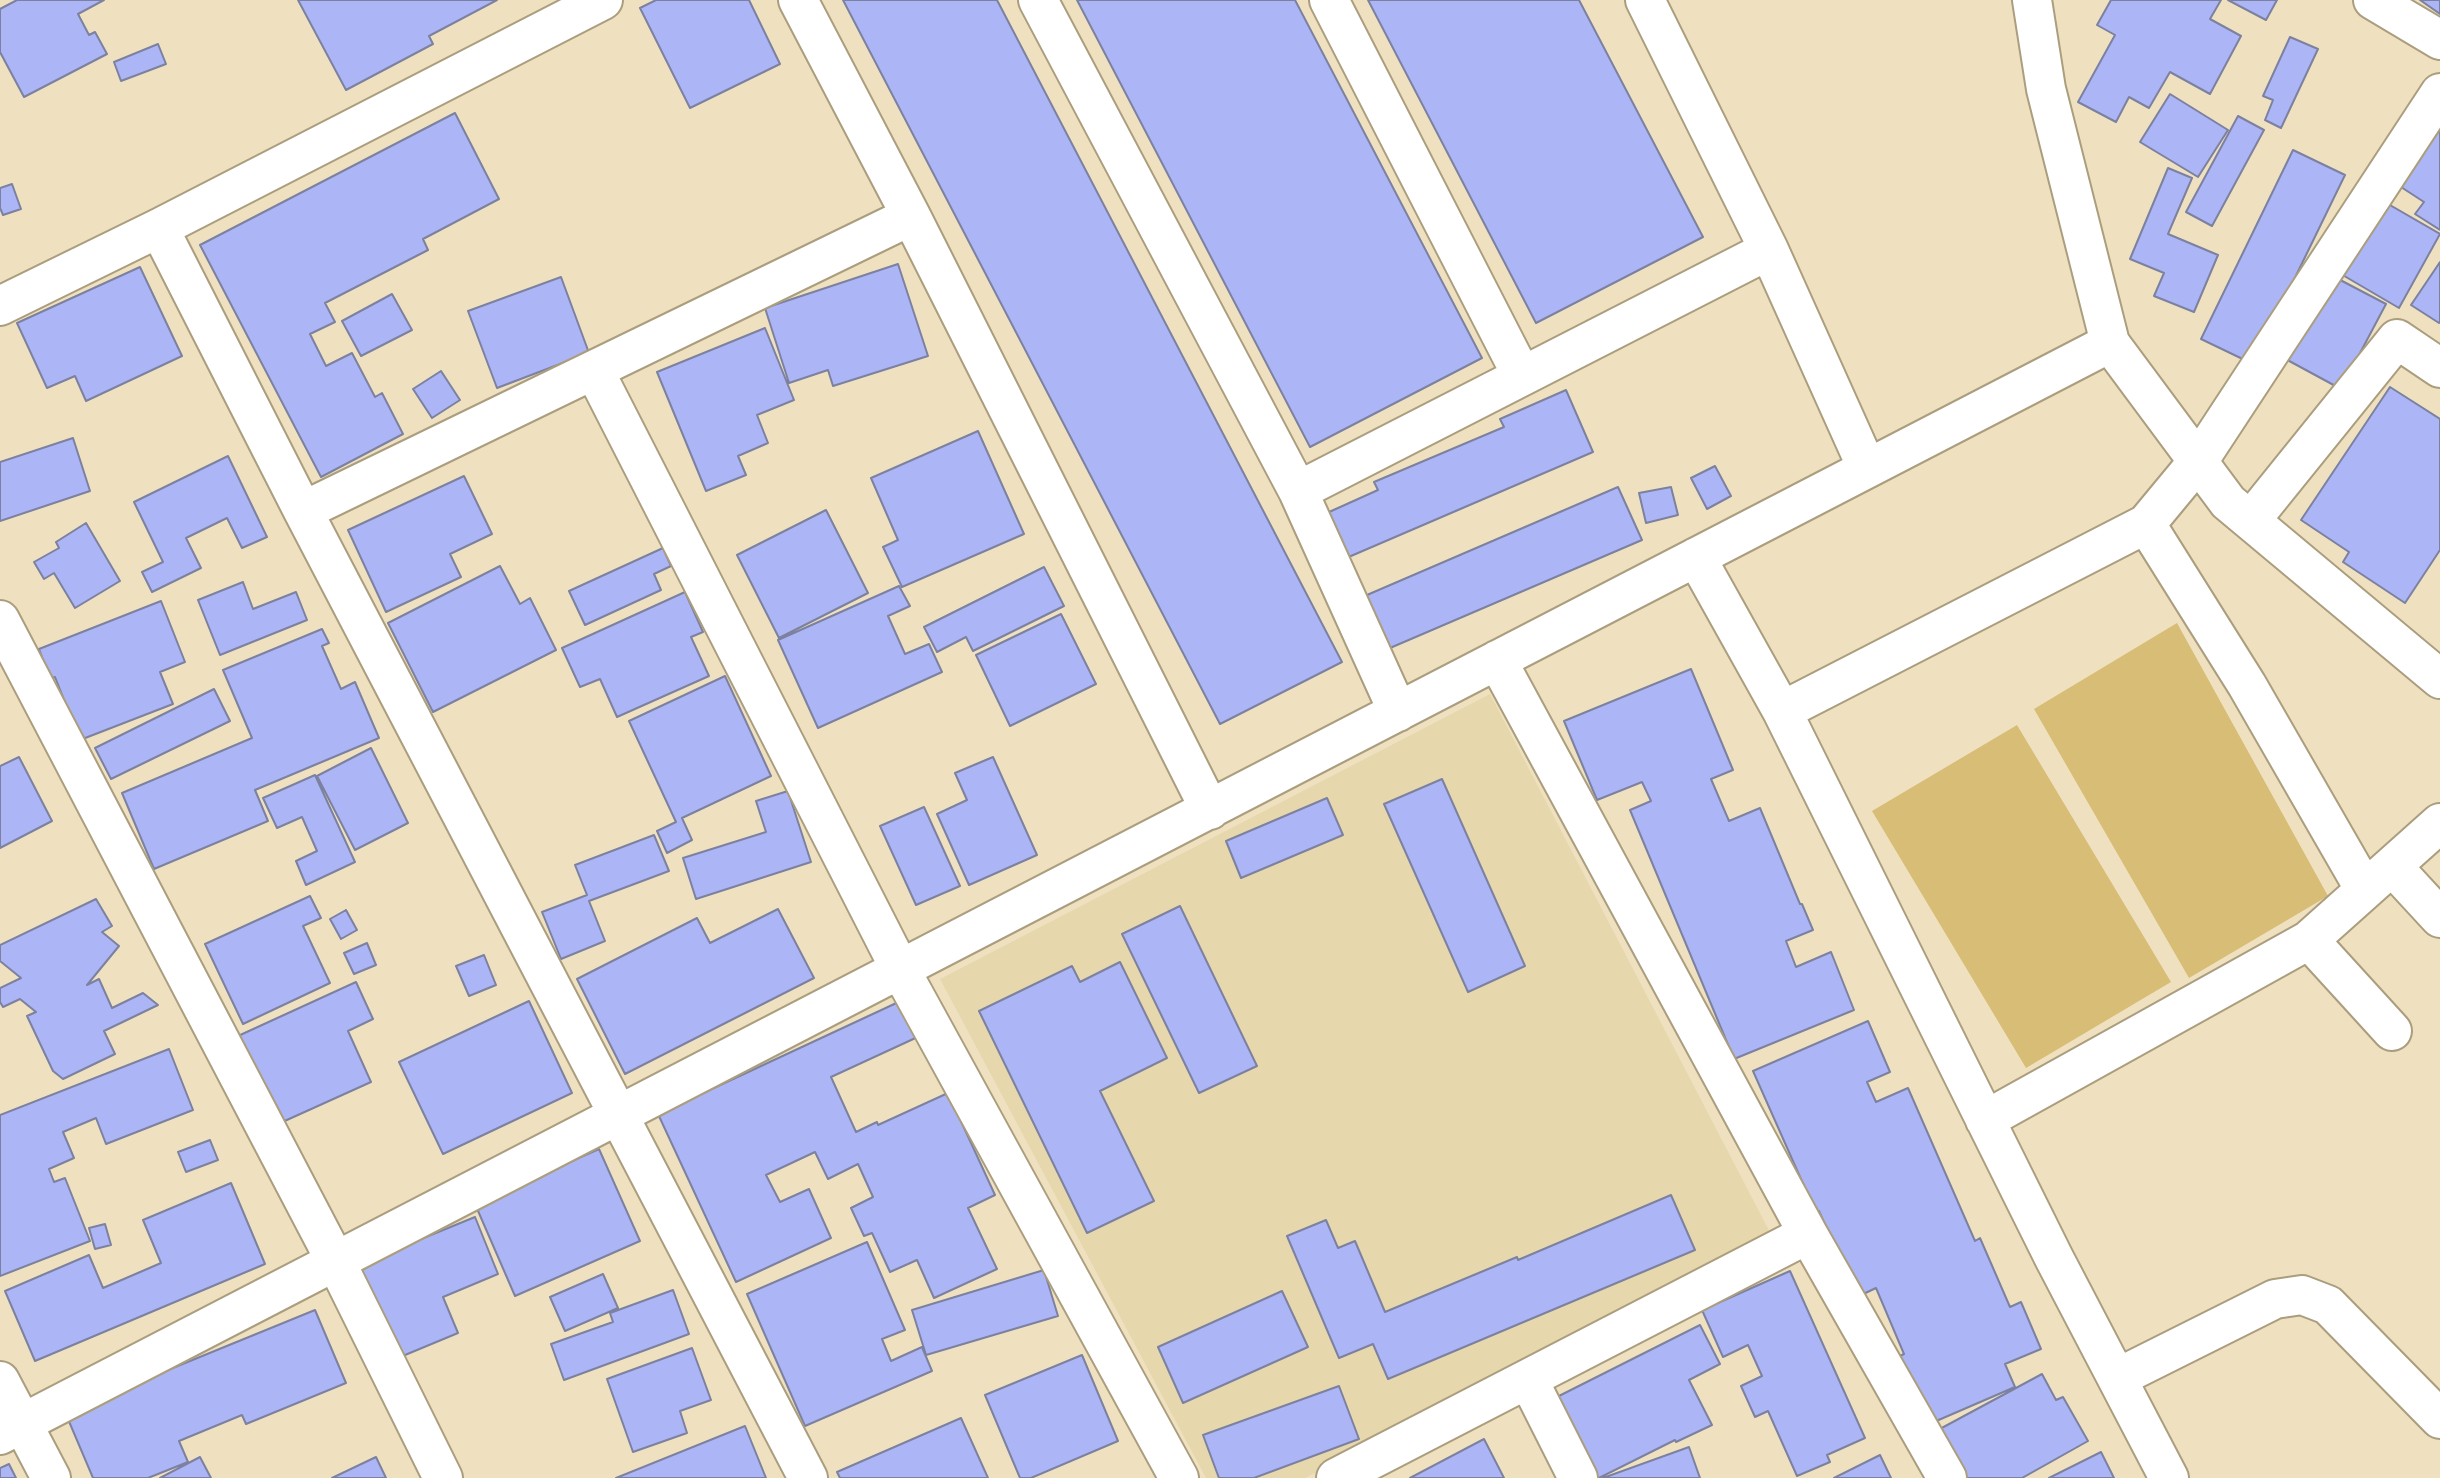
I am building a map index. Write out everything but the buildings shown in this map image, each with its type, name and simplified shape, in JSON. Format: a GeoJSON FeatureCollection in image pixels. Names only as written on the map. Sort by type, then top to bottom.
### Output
{"type":"FeatureCollection","features":[{"type":"Feature","properties":{"kind":"street"},"geometry":{"type":"LineString","coordinates":[[0,306],[159,228],[603,0]]}},
{"type":"Feature","properties":{"kind":"street"},"geometry":{"type":"LineString","coordinates":[[798,0],[911,216],[1210,810]]}},
{"type":"Feature","properties":{"kind":"street"},"geometry":{"type":"LineString","coordinates":[[1038,0],[1298,491],[1398,712]]}},
{"type":"Feature","properties":{"kind":"street"},"geometry":{"type":"LineString","coordinates":[[1329,0],[1522,376]]}},
{"type":"Feature","properties":{"kind":"street"},"geometry":{"type":"LineString","coordinates":[[1645,0],[1769,250],[1867,468]]}},
{"type":"Feature","properties":{"kind":"street"},"geometry":{"type":"LineString","coordinates":[[2032,0],[2046,89],[2110,343],[2228,502],[2440,679]]}},
{"type":"Feature","properties":{"kind":"street"},"geometry":{"type":"LineString","coordinates":[[2373,0],[2440,40]]}},
{"type":"Feature","properties":{"kind":"street"},"geometry":{"type":"LineString","coordinates":[[1782,711],[2146,524],[2199,460],[2440,93]]}},
{"type":"Feature","properties":{"kind":"street"},"geometry":{"type":"LineString","coordinates":[[303,511],[911,216]]}},
{"type":"Feature","properties":{"kind":"street"},"geometry":{"type":"LineString","coordinates":[[159,228],[303,511],[808,1478]]}},
{"type":"Feature","properties":{"kind":"street"},"geometry":{"type":"LineString","coordinates":[[1298,491],[1769,250]]}},
{"type":"Feature","properties":{"kind":"street"},"geometry":{"type":"LineString","coordinates":[[2251,520],[2397,339],[2440,368]]}},
{"type":"Feature","properties":{"kind":"street"},"geometry":{"type":"LineString","coordinates":[[11,1430],[2110,343]]}},
{"type":"Feature","properties":{"kind":"street"},"geometry":{"type":"LineString","coordinates":[[594,370],[900,969],[1179,1478]]}},
{"type":"Feature","properties":{"kind":"street"},"geometry":{"type":"LineString","coordinates":[[2146,524],[2247,685],[2378,878],[2440,918]]}},
{"type":"Feature","properties":{"kind":"street"},"geometry":{"type":"LineString","coordinates":[[1696,557],[1782,711],[1985,1120],[2169,1478]]}},
{"type":"Feature","properties":{"kind":"street"},"geometry":{"type":"LineString","coordinates":[[0,620],[336,1262],[443,1478]]}},
{"type":"Feature","properties":{"kind":"street"},"geometry":{"type":"LineString","coordinates":[[1497,660],[1808,1234],[1947,1478]]}},
{"type":"Feature","properties":{"kind":"street"},"geometry":{"type":"LineString","coordinates":[[1985,1120],[2309,940],[2440,823]]}},
{"type":"Feature","properties":{"kind":"street"},"geometry":{"type":"LineString","coordinates":[[2309,940],[2392,1031]]}},
{"type":"Feature","properties":{"kind":"street"},"geometry":{"type":"LineString","coordinates":[[1336,1478],[1808,1234]]}},
{"type":"Feature","properties":{"kind":"street"},"geometry":{"type":"LineString","coordinates":[[2117,1378],[2275,1299],[2302,1295],[2328,1305],[2440,1419]]}},
{"type":"Feature","properties":{"kind":"street"},"geometry":{"type":"LineString","coordinates":[[1528,1379],[1578,1478]]}},
{"type":"Feature","properties":{"kind":"street"},"geometry":{"type":"LineString","coordinates":[[0,1381],[11,1430],[51,1478]]}},
{"type":"Feature","properties":{"kind":"shaded area"},"geometry":{"type":"Polygon","coordinates":[[[2177,623],[2328,896],[2189,978],[2034,709],[2177,623]]]}},
{"type":"Feature","properties":{"kind":"shaded area"},"geometry":{"type":"Polygon","coordinates":[[[1490,694],[1774,1240],[1305,1478],[1206,1478],[940,979],[1490,694]]]}},
{"type":"Feature","properties":{"kind":"shaded area"},"geometry":{"type":"Polygon","coordinates":[[[2017,725],[2171,982],[2026,1068],[1872,811],[2017,725]]]}}]}
